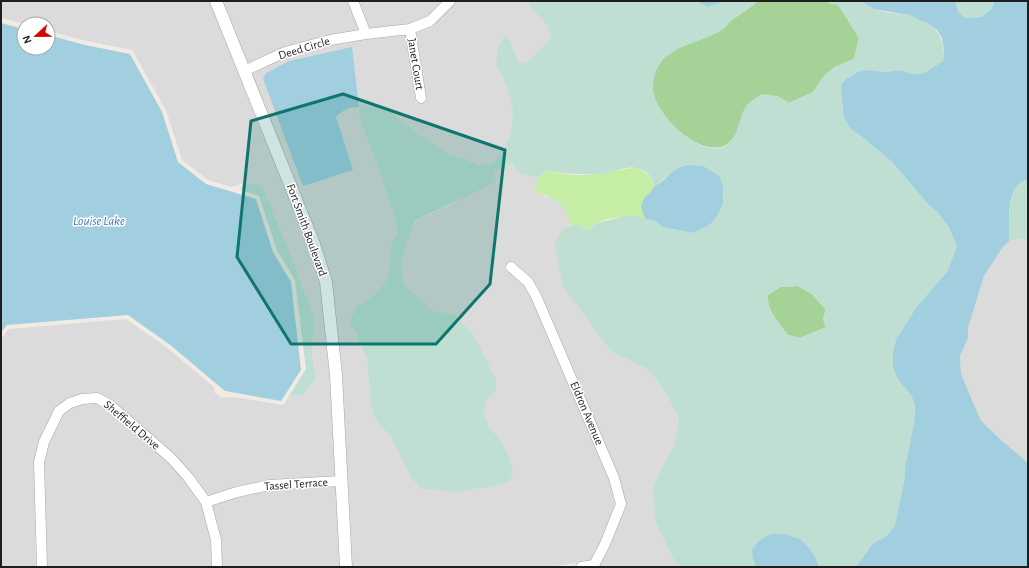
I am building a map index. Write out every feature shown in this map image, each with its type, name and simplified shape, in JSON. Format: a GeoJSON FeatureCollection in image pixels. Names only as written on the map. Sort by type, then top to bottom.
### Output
{"type":"FeatureCollection","features":[{"type":"Feature","properties":{"kind":"street","name":"Fort Smith Boulevard"},"geometry":{"type":"LineString","coordinates":[[216,1],[314,244],[326,282],[336,375],[346,567]]}},
{"type":"Feature","properties":{"kind":"street"},"geometry":{"type":"LineString","coordinates":[[353,1],[366,34]]}},
{"type":"Feature","properties":{"kind":"street","name":"Deed Circle"},"geometry":{"type":"LineString","coordinates":[[244,70],[285,52],[330,40],[410,29],[430,21],[450,1]]}},
{"type":"Feature","properties":{"kind":"street","name":"Janet Court"},"geometry":{"type":"LineString","coordinates":[[410,29],[421,98]]}},
{"type":"Feature","properties":{"kind":"street","name":"Eldron Avenue"},"geometry":{"type":"LineString","coordinates":[[511,267],[528,282],[536,296],[614,478],[621,504],[605,544],[594,566]]}},
{"type":"Feature","properties":{"kind":"street","name":"Sheffield Drive"},"geometry":{"type":"LineString","coordinates":[[42,567],[39,462],[42,448],[59,411],[76,401],[97,398],[110,405],[170,458],[188,477],[206,502],[216,540],[217,567]]}},
{"type":"Feature","properties":{"kind":"street","name":"Tassel Terrace"},"geometry":{"type":"LineString","coordinates":[[206,502],[237,492],[269,485],[341,481]]}},
{"type":"Feature","properties":{"kind":"street"},"geometry":{"type":"LineString","coordinates":[[581,567],[594,566]]}},
{"type":"Feature","properties":{"kind":"highlighted area"},"geometry":{"type":"Polygon","coordinates":[[[343,94],[505,150],[490,284],[436,344],[291,344],[237,257],[251,121],[343,94]]]}},
{"type":"Feature","properties":{"kind":"shaded area"},"geometry":{"type":"Polygon","coordinates":[[[1,1],[210,1],[310,246],[321,284],[331,376],[336,477],[209,497],[192,474],[174,454],[114,401],[97,393],[80,394],[54,409],[39,440],[34,462],[36,567],[1,567],[1,339],[9,329],[126,319],[166,347],[215,388],[214,392],[221,397],[241,398],[282,405],[289,396],[303,395],[316,379],[312,355],[314,317],[262,185],[243,183],[232,187],[208,180],[182,160],[166,110],[132,50],[56,33],[56,16],[16,16],[16,22],[1,18],[1,1]]]}},
{"type":"Feature","properties":{"kind":"shaded area"},"geometry":{"type":"Polygon","coordinates":[[[222,1],[347,1],[359,30],[247,64],[222,1]]]}},
{"type":"Feature","properties":{"kind":"shaded area"},"geometry":{"type":"Polygon","coordinates":[[[359,1],[444,1],[428,17],[409,25],[370,29],[359,1]]]}},
{"type":"Feature","properties":{"kind":"shaded area"},"geometry":{"type":"Polygon","coordinates":[[[455,1],[531,1],[529,6],[547,25],[551,37],[542,50],[533,58],[524,63],[518,61],[512,44],[496,65],[506,85],[513,111],[511,132],[502,153],[493,163],[482,165],[447,153],[416,133],[361,121],[396,219],[397,233],[391,246],[390,267],[386,281],[373,297],[358,305],[348,323],[356,333],[367,359],[371,407],[377,422],[390,436],[410,476],[459,492],[500,485],[501,441],[489,426],[484,414],[487,399],[496,390],[496,379],[490,367],[453,314],[433,311],[408,288],[403,281],[402,259],[412,228],[417,220],[452,204],[494,171],[506,168],[512,163],[518,173],[538,178],[535,192],[554,199],[565,209],[569,218],[570,226],[564,228],[611,351],[645,368],[656,379],[667,395],[679,420],[674,446],[662,467],[673,558],[681,567],[600,567],[599,565],[626,502],[619,477],[541,294],[532,279],[511,261],[504,268],[524,285],[531,298],[609,480],[615,504],[600,543],[591,561],[555,566],[534,567],[352,567],[331,282],[251,73],[286,56],[331,44],[406,34],[416,103],[426,102],[416,32],[454,4],[455,1]],[[289,61],[338,125],[336,117],[343,110],[349,107],[359,107],[289,61]]]}},
{"type":"Feature","properties":{"kind":"shaded area"},"geometry":{"type":"Polygon","coordinates":[[[1028,237],[1028,464],[990,431],[981,421],[961,374],[960,356],[968,338],[968,328],[984,276],[1002,247],[1009,241],[1020,238],[1026,240],[1028,237]]]}},
{"type":"Feature","properties":{"kind":"shaded area"},"geometry":{"type":"Polygon","coordinates":[[[95,402],[107,409],[167,461],[184,480],[202,505],[211,541],[212,567],[47,567],[44,461],[48,443],[63,414],[73,407],[83,403],[95,402]]]}},
{"type":"Feature","properties":{"kind":"shaded area"},"geometry":{"type":"Polygon","coordinates":[[[336,486],[341,567],[222,567],[221,540],[212,505],[238,496],[269,489],[336,486]]]}},
{"type":"Feature","properties":{"kind":"green space"},"geometry":{"type":"Polygon","coordinates":[[[531,1],[696,1],[707,7],[722,1],[758,1],[717,33],[685,46],[665,57],[660,63],[654,76],[653,90],[657,104],[673,125],[694,142],[706,147],[717,148],[727,145],[731,141],[737,130],[744,109],[754,99],[762,94],[777,96],[789,103],[813,92],[824,76],[835,67],[854,59],[859,38],[838,5],[830,4],[828,1],[862,1],[881,11],[908,15],[925,21],[940,37],[944,52],[943,61],[924,73],[912,74],[900,70],[885,72],[867,70],[858,72],[846,79],[841,92],[844,118],[851,129],[891,161],[928,204],[939,214],[948,226],[957,246],[947,272],[896,340],[900,382],[911,395],[915,405],[915,418],[905,467],[904,482],[895,525],[887,536],[873,543],[856,567],[819,567],[793,536],[772,534],[753,559],[756,567],[681,567],[673,558],[656,522],[653,490],[662,467],[674,446],[679,420],[667,395],[656,379],[645,368],[611,351],[562,285],[555,242],[564,228],[578,224],[587,231],[597,223],[621,217],[633,216],[653,220],[663,227],[693,233],[706,227],[713,222],[719,213],[724,194],[687,165],[678,168],[655,186],[646,172],[636,168],[628,168],[597,174],[575,174],[545,171],[538,178],[518,173],[512,163],[506,168],[494,171],[496,182],[416,220],[402,259],[403,281],[408,288],[433,311],[453,314],[474,335],[496,379],[496,391],[487,399],[484,414],[489,426],[501,441],[509,457],[513,471],[510,481],[500,485],[459,492],[420,488],[410,476],[390,436],[377,422],[371,407],[367,359],[356,333],[348,323],[358,305],[373,297],[386,281],[390,267],[391,246],[397,233],[396,219],[361,121],[359,107],[384,107],[416,133],[447,153],[481,165],[493,163],[502,153],[511,132],[513,111],[506,85],[496,65],[498,46],[506,36],[512,45],[518,61],[524,63],[539,52],[551,37],[547,25],[529,6],[531,1]],[[798,286],[780,287],[768,295],[771,311],[788,335],[800,338],[826,327],[823,319],[826,310],[812,294],[798,286]]]}},
{"type":"Feature","properties":{"kind":"green space"},"geometry":{"type":"Polygon","coordinates":[[[758,1],[828,1],[830,4],[838,4],[859,38],[854,59],[835,67],[824,76],[813,92],[789,103],[777,96],[747,105],[739,127],[730,142],[716,148],[705,146],[683,134],[665,115],[653,94],[653,75],[660,62],[668,54],[682,46],[716,33],[758,1]]]}},
{"type":"Feature","properties":{"kind":"green space"},"geometry":{"type":"Polygon","coordinates":[[[955,1],[995,1],[992,8],[982,17],[966,18],[959,13],[955,1]]]}},
{"type":"Feature","properties":{"kind":"green space"},"geometry":{"type":"Polygon","coordinates":[[[636,168],[648,174],[655,186],[645,197],[645,219],[627,217],[608,219],[597,223],[587,231],[578,224],[570,226],[563,207],[554,199],[535,192],[538,178],[545,171],[578,175],[636,168]]]}},
{"type":"Feature","properties":{"kind":"green space"},"geometry":{"type":"Polygon","coordinates":[[[1028,179],[1028,237],[1026,240],[1020,238],[1009,241],[1009,214],[1012,196],[1015,189],[1028,179]]]}},
{"type":"Feature","properties":{"kind":"green space"},"geometry":{"type":"Polygon","coordinates":[[[243,183],[262,185],[314,317],[312,355],[316,379],[303,395],[289,396],[306,369],[295,280],[277,250],[259,196],[241,190],[243,183]]]}},
{"type":"Feature","properties":{"kind":"green space"},"geometry":{"type":"Polygon","coordinates":[[[798,286],[812,294],[826,310],[823,319],[826,327],[800,338],[788,335],[771,311],[768,301],[768,295],[780,287],[798,286]]]}},
{"type":"Feature","properties":{"kind":"water"},"geometry":{"type":"Polygon","coordinates":[[[696,1],[722,1],[707,7],[696,1]]]}},
{"type":"Feature","properties":{"kind":"water"},"geometry":{"type":"Polygon","coordinates":[[[861,1],[955,1],[959,13],[966,18],[982,17],[992,8],[995,1],[1028,1],[1028,179],[1020,183],[1012,196],[1009,214],[1009,241],[1002,248],[984,276],[968,328],[968,338],[960,356],[961,374],[981,421],[1028,464],[1028,567],[856,567],[873,543],[887,536],[895,525],[904,482],[905,467],[915,418],[915,405],[911,395],[900,382],[893,368],[893,353],[896,340],[916,308],[947,272],[957,246],[948,226],[939,214],[928,204],[891,161],[851,129],[844,118],[841,92],[842,84],[846,79],[858,72],[867,70],[885,72],[900,70],[912,74],[924,73],[943,61],[944,50],[942,38],[937,30],[927,23],[909,15],[874,9],[861,1]]]}},
{"type":"Feature","properties":{"kind":"water","name":"Louise Lake"},"geometry":{"type":"Polygon","coordinates":[[[1,23],[16,27],[16,56],[56,56],[56,37],[85,45],[130,54],[162,112],[178,162],[206,184],[256,199],[273,252],[291,282],[301,370],[281,401],[225,391],[169,344],[128,315],[7,325],[1,332],[1,23]]]}},
{"type":"Feature","properties":{"kind":"water"},"geometry":{"type":"Polygon","coordinates":[[[352,47],[359,107],[346,109],[336,117],[353,170],[303,186],[263,79],[266,73],[289,61],[352,47]]]}},
{"type":"Feature","properties":{"kind":"water"},"geometry":{"type":"Polygon","coordinates":[[[687,165],[703,166],[719,176],[723,186],[723,203],[713,222],[693,233],[663,227],[653,220],[645,219],[641,206],[645,197],[655,186],[670,174],[678,168],[687,165]]]}},
{"type":"Feature","properties":{"kind":"water"},"geometry":{"type":"Polygon","coordinates":[[[772,534],[790,535],[802,541],[806,544],[815,557],[819,567],[756,567],[752,550],[756,544],[766,536],[772,534]]]}}]}
